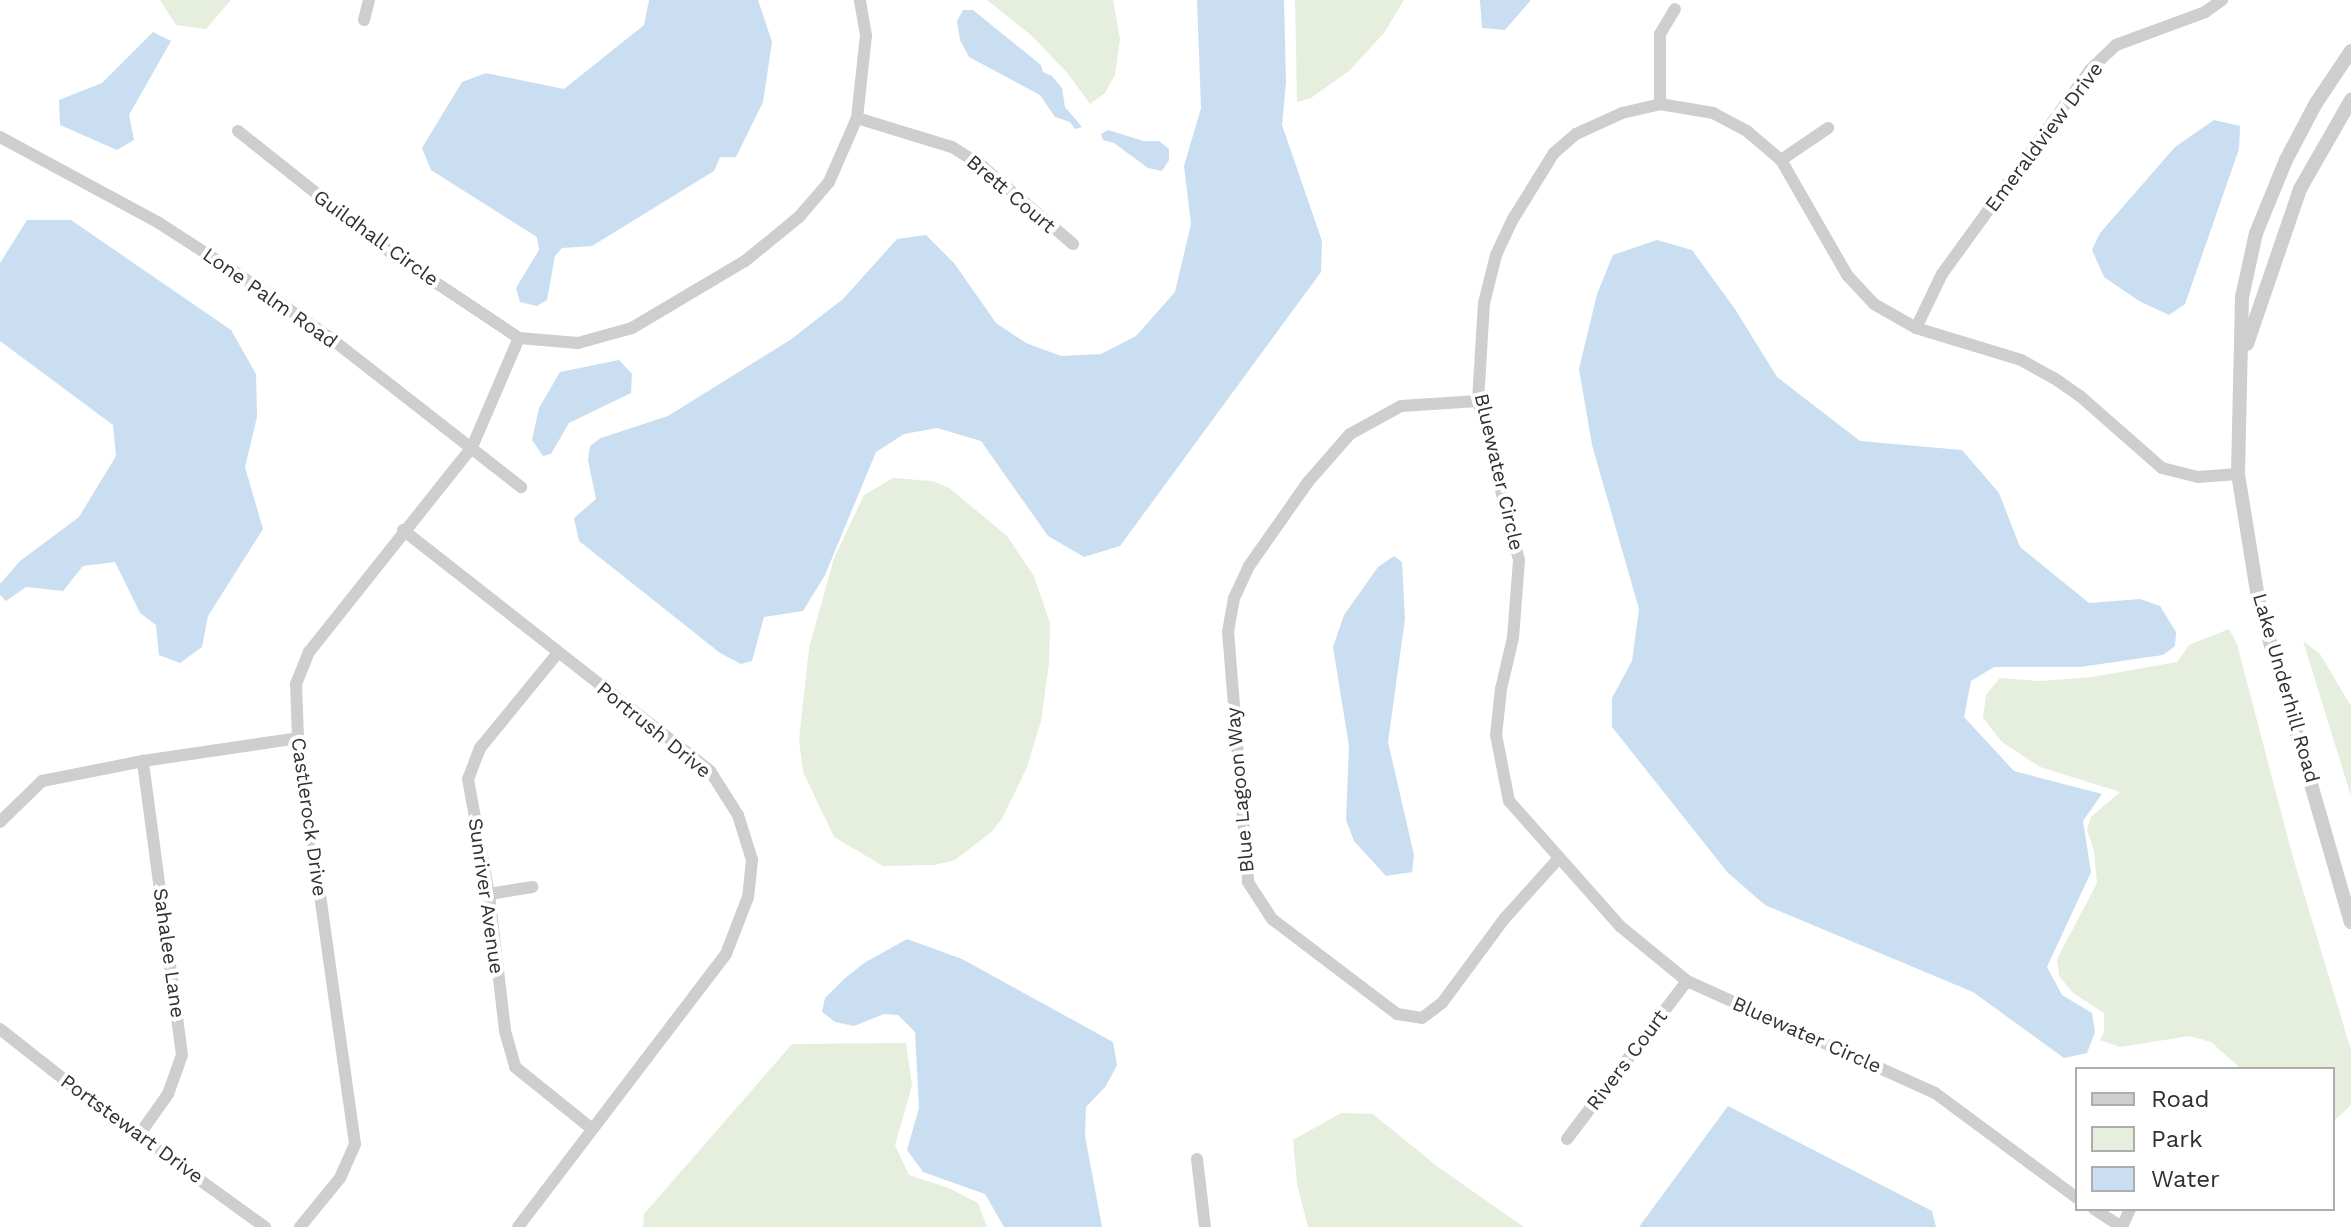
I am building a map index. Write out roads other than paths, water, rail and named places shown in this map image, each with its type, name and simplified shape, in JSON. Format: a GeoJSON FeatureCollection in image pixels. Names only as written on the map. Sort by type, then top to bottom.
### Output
{"type":"FeatureCollection","features":[{"type":"Feature","properties":{"kind":"street"},"geometry":{"type":"LineString","coordinates":[[364,20],[369,0]]}},
{"type":"Feature","properties":{"kind":"street","name":"Guildhall Circle"},"geometry":{"type":"LineString","coordinates":[[238,131],[390,252],[519,338],[578,343],[632,328],[745,261],[799,217],[829,182],[857,118],[866,35],[860,0]]}},
{"type":"Feature","properties":{"kind":"street","name":"Emeraldview Drive"},"geometry":{"type":"LineString","coordinates":[[1916,328],[1942,274],[2090,70],[2116,45],[2205,12],[2222,0]]}},
{"type":"Feature","properties":{"kind":"street"},"geometry":{"type":"LineString","coordinates":[[1660,104],[1660,34],[1675,9]]}},
{"type":"Feature","properties":{"kind":"street","name":"Lake Underhill Road"},"geometry":{"type":"LineString","coordinates":[[2351,51],[2316,103],[2286,160],[2256,233],[2242,297],[2238,474],[2259,604],[2351,922]]}},
{"type":"Feature","properties":{"kind":"street","name":"Lake Underhill Road"},"geometry":{"type":"LineString","coordinates":[[2243,355],[2300,189],[2351,100]]}},
{"type":"Feature","properties":{"kind":"street","name":"Bluewater Circle"},"geometry":{"type":"LineString","coordinates":[[2075,1197],[1935,1093],[1687,981],[1620,926],[1509,801],[1496,735],[1501,689],[1513,638],[1519,560],[1478,401],[1484,303],[1496,255],[1536,178],[1554,153],[1576,134],[1622,113],[1660,104],[1713,113],[1748,132],[1781,160],[1847,275],[1874,304],[1916,328],[2021,360],[2054,378],[2080,396],[2162,468],[2198,477],[2238,474]]}},
{"type":"Feature","properties":{"kind":"street","name":"Brett Court"},"geometry":{"type":"LineString","coordinates":[[857,118],[952,147],[982,166],[1073,244]]}},
{"type":"Feature","properties":{"kind":"street"},"geometry":{"type":"LineString","coordinates":[[1781,160],[1828,128]]}},
{"type":"Feature","properties":{"kind":"street","name":"Lone Palm Road"},"geometry":{"type":"LineString","coordinates":[[0,137],[159,223],[235,272],[329,337],[521,487]]}},
{"type":"Feature","properties":{"kind":"street"},"geometry":{"type":"LineString","coordinates":[[472,447],[519,338]]}},
{"type":"Feature","properties":{"kind":"street","name":"Blue Lagoon Way"},"geometry":{"type":"LineString","coordinates":[[1478,401],[1401,406],[1350,434],[1308,482],[1249,566],[1234,598],[1228,631],[1248,882],[1272,919],[1397,1014],[1422,1018],[1442,1003],[1505,918],[1559,858]]}},
{"type":"Feature","properties":{"kind":"street","name":"Castlerock Drive"},"geometry":{"type":"LineString","coordinates":[[300,1227],[340,1178],[355,1144],[298,738],[296,684],[309,652],[472,447]]}},
{"type":"Feature","properties":{"kind":"street","name":"Portrush Drive"},"geometry":{"type":"LineString","coordinates":[[403,530],[557,654],[710,771],[738,815],[752,860],[748,897],[726,954],[518,1227]]}},
{"type":"Feature","properties":{"kind":"street","name":"Sunriver Avenue"},"geometry":{"type":"LineString","coordinates":[[557,654],[480,748],[468,779],[489,894],[505,1031],[515,1067],[592,1129]]}},
{"type":"Feature","properties":{"kind":"street"},"geometry":{"type":"LineString","coordinates":[[0,822],[42,781],[143,761],[298,738]]}},
{"type":"Feature","properties":{"kind":"street","name":"Sahalee Lane"},"geometry":{"type":"LineString","coordinates":[[139,1135],[168,1094],[182,1055],[143,761]]}},
{"type":"Feature","properties":{"kind":"street"},"geometry":{"type":"LineString","coordinates":[[489,894],[532,887]]}},
{"type":"Feature","properties":{"kind":"street","name":"Rivers Court"},"geometry":{"type":"LineString","coordinates":[[1567,1139],[1687,981]]}},
{"type":"Feature","properties":{"kind":"street","name":"Portstewart Drive"},"geometry":{"type":"LineString","coordinates":[[0,1029],[265,1227]]}},
{"type":"Feature","properties":{"kind":"street"},"geometry":{"type":"LineString","coordinates":[[1197,1159],[1205,1227]]}},
{"type":"Feature","properties":{"kind":"street"},"geometry":{"type":"LineString","coordinates":[[2097,1211],[2122,1227]]}},
{"type":"Feature","properties":{"kind":"water"},"geometry":{"type":"Polygon","coordinates":[[[649,0],[758,0],[772,42],[763,102],[736,157],[720,157],[714,171],[592,246],[562,248],[555,256],[547,300],[537,306],[520,302],[516,288],[539,250],[537,237],[431,170],[422,148],[462,82],[486,73],[564,89],[644,25],[649,0]]]}},
{"type":"Feature","properties":{"kind":"water"},"geometry":{"type":"Polygon","coordinates":[[[1197,0],[1284,0],[1286,82],[1282,125],[1322,241],[1321,272],[1120,546],[1084,557],[1048,536],[981,441],[937,428],[904,434],[876,452],[825,575],[803,611],[764,617],[752,661],[741,664],[720,653],[579,541],[574,518],[596,499],[588,460],[590,446],[601,438],[668,416],[790,340],[843,299],[897,239],[926,235],[954,263],[996,323],[1026,343],[1061,356],[1101,354],[1136,336],[1175,292],[1191,224],[1184,166],[1201,108],[1197,0]]]}},
{"type":"Feature","properties":{"kind":"water"},"geometry":{"type":"Polygon","coordinates":[[[1480,0],[1531,0],[1505,30],[1482,28],[1480,0]]]}},
{"type":"Feature","properties":{"kind":"water"},"geometry":{"type":"Polygon","coordinates":[[[963,10],[973,10],[1041,65],[1043,72],[1052,76],[1062,88],[1065,107],[1082,127],[1075,129],[1070,122],[1055,117],[1040,95],[969,57],[960,40],[957,21],[963,10]]]}},
{"type":"Feature","properties":{"kind":"water"},"geometry":{"type":"Polygon","coordinates":[[[153,32],[171,41],[129,115],[134,140],[117,150],[60,125],[59,100],[102,83],[153,32]]]}},
{"type":"Feature","properties":{"kind":"water"},"geometry":{"type":"Polygon","coordinates":[[[2214,120],[2240,126],[2239,149],[2185,304],[2169,315],[2139,301],[2104,277],[2092,250],[2100,233],[2175,147],[2214,120]]]}},
{"type":"Feature","properties":{"kind":"water"},"geometry":{"type":"Polygon","coordinates":[[[1108,130],[1144,141],[1159,141],[1169,149],[1169,160],[1162,171],[1148,168],[1114,143],[1103,140],[1101,134],[1108,130]]]}},
{"type":"Feature","properties":{"kind":"water"},"geometry":{"type":"Polygon","coordinates":[[[27,220],[71,220],[231,330],[256,374],[257,417],[245,467],[263,529],[208,616],[202,647],[180,663],[159,655],[156,625],[140,613],[115,562],[83,566],[63,591],[26,587],[6,601],[0,595],[0,584],[20,561],[79,517],[116,456],[113,425],[0,341],[0,263],[27,220]]]}},
{"type":"Feature","properties":{"kind":"water"},"geometry":{"type":"Polygon","coordinates":[[[1657,240],[1692,250],[1735,309],[1777,377],[1860,441],[1962,450],[1999,493],[2020,547],[2089,603],[2140,599],[2160,606],[2176,632],[2175,646],[2163,655],[2080,667],[1994,667],[1971,681],[1964,717],[2014,771],[2102,794],[2083,821],[2091,872],[2047,967],[2062,995],[2092,1013],[2095,1032],[2087,1053],[2064,1058],[1973,992],[1765,905],[1728,873],[1612,727],[1612,698],[1632,661],[1639,609],[1592,445],[1579,369],[1597,294],[1613,255],[1657,240]]]}},
{"type":"Feature","properties":{"kind":"water"},"geometry":{"type":"Polygon","coordinates":[[[619,360],[632,374],[631,393],[569,423],[551,454],[543,456],[532,440],[539,408],[560,372],[619,360]]]}},
{"type":"Feature","properties":{"kind":"water"},"geometry":{"type":"Polygon","coordinates":[[[1394,556],[1402,562],[1405,619],[1388,742],[1414,855],[1412,872],[1386,876],[1354,841],[1346,820],[1349,746],[1333,647],[1344,615],[1378,567],[1394,556]]]}},
{"type":"Feature","properties":{"kind":"water"},"geometry":{"type":"Polygon","coordinates":[[[907,939],[962,959],[1113,1042],[1117,1065],[1106,1086],[1086,1107],[1085,1136],[1102,1227],[1004,1227],[985,1194],[923,1172],[907,1150],[919,1108],[915,1032],[898,1015],[884,1014],[854,1026],[835,1022],[822,1012],[825,998],[844,979],[864,963],[907,939]]]}},
{"type":"Feature","properties":{"kind":"water"},"geometry":{"type":"Polygon","coordinates":[[[1728,1106],[1932,1211],[1936,1227],[1639,1227],[1728,1106]]]}}]}
